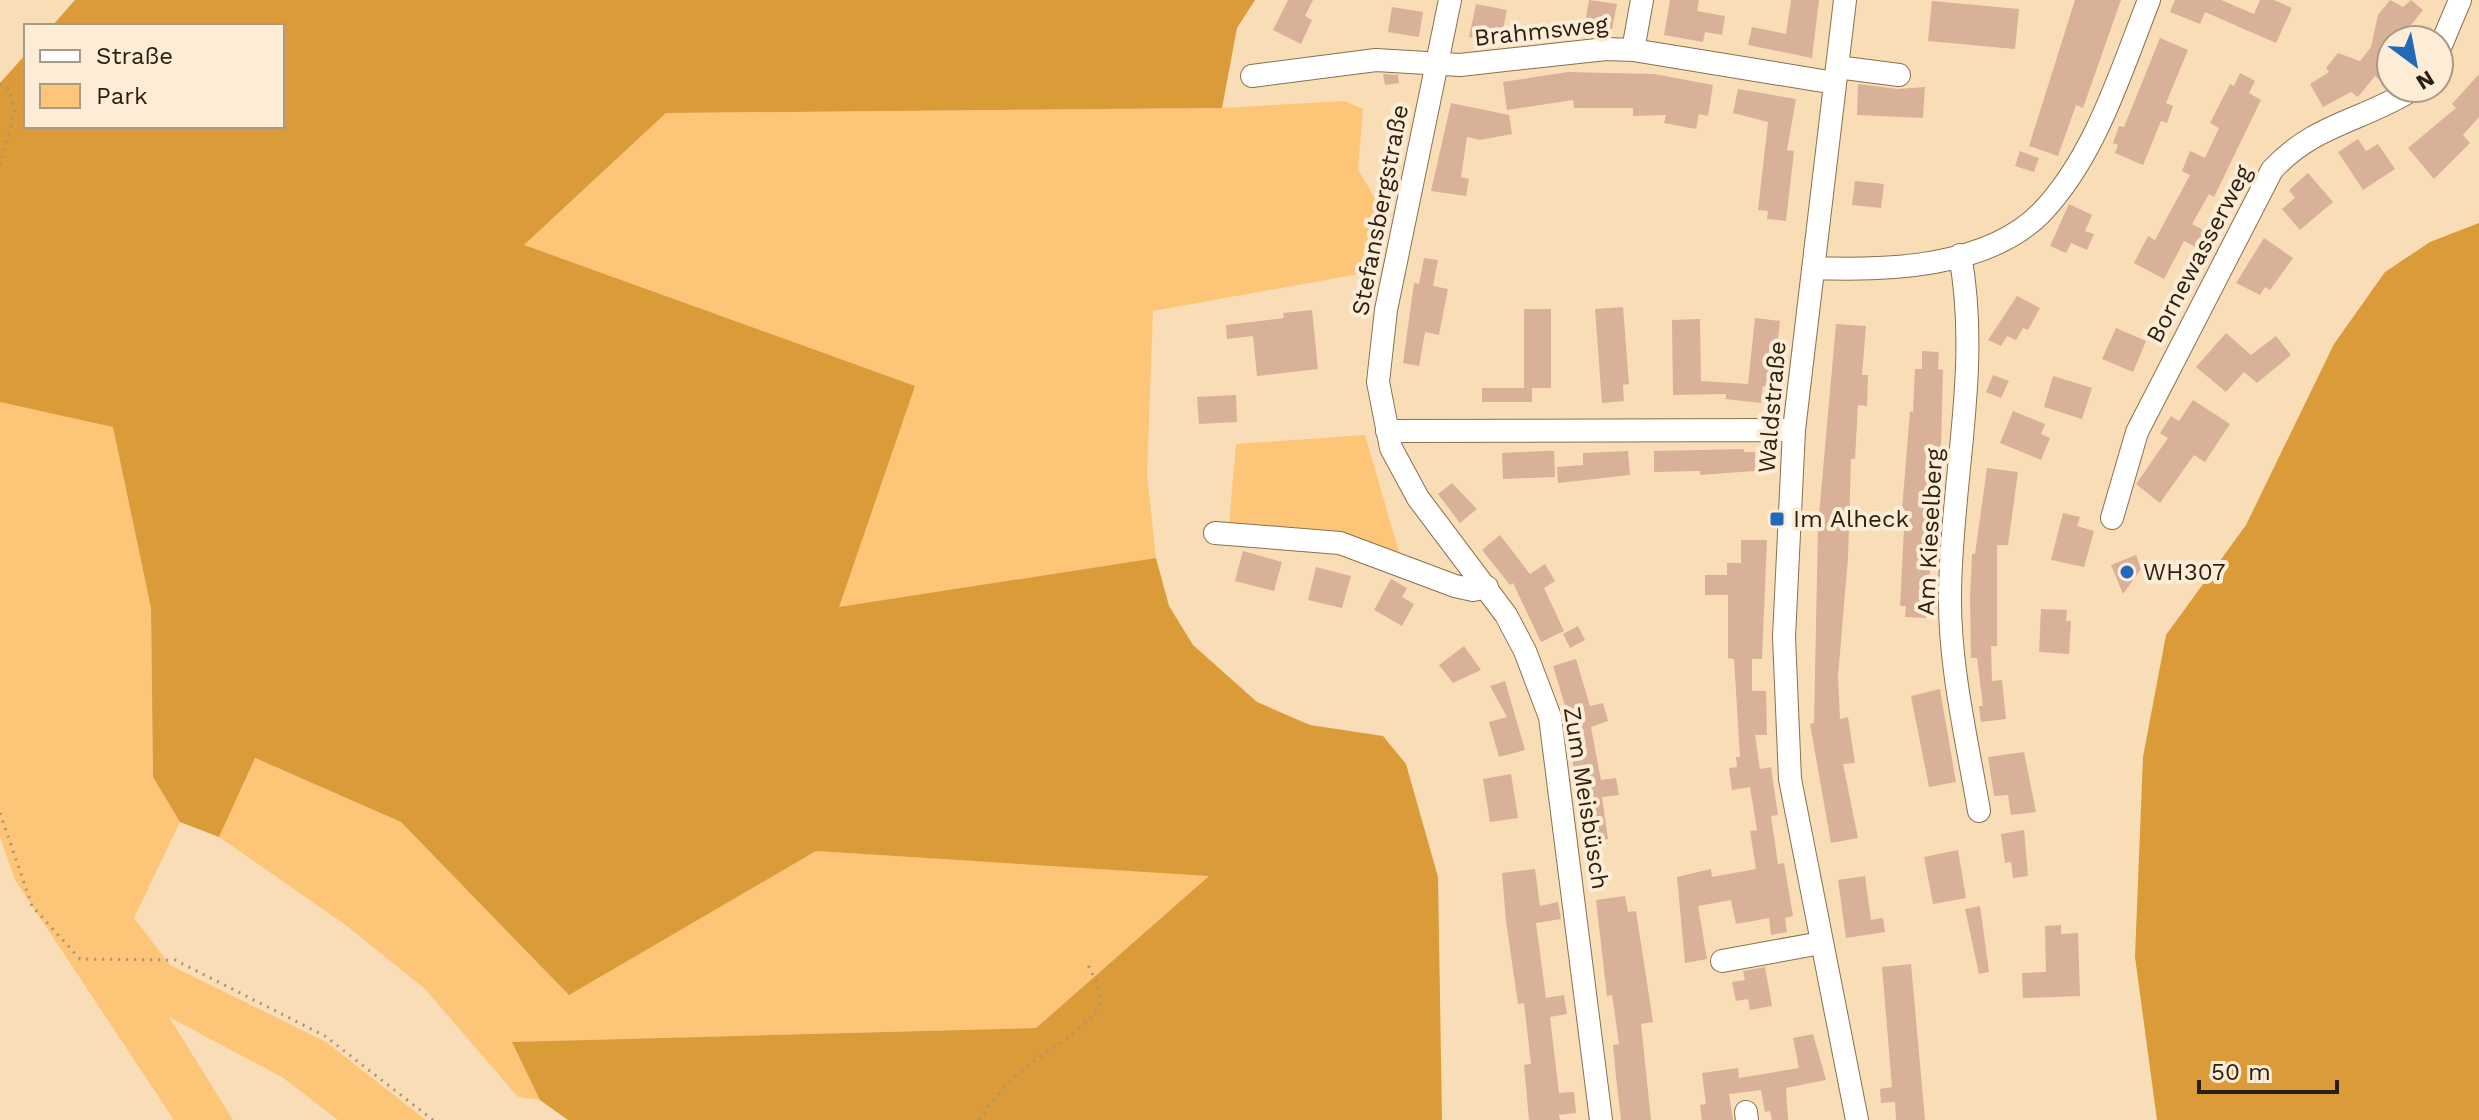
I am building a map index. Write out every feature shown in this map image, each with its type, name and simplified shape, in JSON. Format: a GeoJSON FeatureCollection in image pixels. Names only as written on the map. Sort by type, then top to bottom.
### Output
{"type":"FeatureCollection","features":[{"type":"Feature","properties":{"kind":"street","name":"Stefansbergstraße"},"geometry":{"type":"LineString","coordinates":[[1387,431],[1378,382],[1379,356],[1450,0]]}},
{"type":"Feature","properties":{"kind":"street"},"geometry":{"type":"LineString","coordinates":[[1633,50],[1642,0]]}},
{"type":"Feature","properties":{"kind":"street","name":"Waldstraße"},"geometry":{"type":"LineString","coordinates":[[1845,0],[1794,430],[1784,637],[1785,723],[1790,779],[1857,1120]]}},
{"type":"Feature","properties":{"kind":"street"},"geometry":{"type":"LineString","coordinates":[[1813,268],[1904,265],[1960,255],[2021,230],[2041,212],[2068,177],[2118,79],[2149,0]]}},
{"type":"Feature","properties":{"kind":"street"},"geometry":{"type":"LineString","coordinates":[[2450,24],[2460,0]]}},
{"type":"Feature","properties":{"kind":"street","name":"Brahmsweg"},"geometry":{"type":"LineString","coordinates":[[1252,76],[1376,60],[1482,64],[1606,49],[1836,75]]}},
{"type":"Feature","properties":{"kind":"street"},"geometry":{"type":"LineString","coordinates":[[1836,75],[1899,75]]}},
{"type":"Feature","properties":{"kind":"street","name":"Bornewasserweg"},"geometry":{"type":"LineString","coordinates":[[2112,518],[2137,432],[2272,170],[2292,148],[2310,136],[2386,104]]}},
{"type":"Feature","properties":{"kind":"street","name":"Am Kieselberg"},"geometry":{"type":"LineString","coordinates":[[1960,255],[1965,284],[1968,360],[1952,540],[1950,610],[1979,811]]}},
{"type":"Feature","properties":{"kind":"street"},"geometry":{"type":"LineString","coordinates":[[1387,431],[1794,430]]}},
{"type":"Feature","properties":{"kind":"street","name":"Zum Meisbüsch"},"geometry":{"type":"LineString","coordinates":[[1387,431],[1399,466],[1418,498],[1487,587],[1525,651],[1550,717],[1601,1120]]}},
{"type":"Feature","properties":{"kind":"street"},"geometry":{"type":"LineString","coordinates":[[1215,533],[1340,543],[1455,586],[1473,590],[1487,587]]}},
{"type":"Feature","properties":{"kind":"street"},"geometry":{"type":"LineString","coordinates":[[1722,958],[1821,943]]}},
{"type":"Feature","properties":{"kind":"path"},"geometry":{"type":"LineString","coordinates":[[0,84],[9,89],[15,111],[0,166]]}},
{"type":"Feature","properties":{"kind":"path"},"geometry":{"type":"LineString","coordinates":[[0,813],[32,906],[80,959],[175,960],[325,1036],[433,1120]]}},
{"type":"Feature","properties":{"kind":"path"},"geometry":{"type":"LineString","coordinates":[[979,1120],[1007,1084],[1030,1064],[1089,1024],[1101,1003],[1087,963]]}},
{"type":"Feature","properties":{"kind":"green space"},"geometry":{"type":"Polygon","coordinates":[[[1345,101],[1363,109],[1358,169],[1377,202],[1370,272],[1153,311],[1147,474],[1156,558],[839,608],[524,245],[666,113],[1222,108],[1345,101]]]}},
{"type":"Feature","properties":{"kind":"green space"},"geometry":{"type":"Polygon","coordinates":[[[0,402],[113,426],[151,608],[153,777],[180,822],[134,918],[170,965],[326,1042],[426,1120],[338,1120],[282,1077],[169,1017],[233,1120],[174,1120],[15,880],[0,837],[0,402]]]}},
{"type":"Feature","properties":{"kind":"green space"},"geometry":{"type":"Polygon","coordinates":[[[1365,435],[1399,552],[1338,536],[1229,525],[1236,444],[1365,435]]]}},
{"type":"Feature","properties":{"kind":"green space"},"geometry":{"type":"Polygon","coordinates":[[[254,758],[401,822],[569,994],[816,851],[1210,875],[1036,1028],[513,1042],[540,1100],[518,1097],[425,989],[347,926],[219,837],[254,758]]]}},
{"type":"Feature","properties":{"kind":"shaded area"},"geometry":{"type":"Polygon","coordinates":[[[75,0],[1255,0],[1237,28],[1222,108],[666,113],[524,245],[915,386],[839,607],[1156,558],[1169,606],[1193,645],[1257,702],[1310,725],[1383,736],[1406,764],[1438,877],[1442,1120],[568,1120],[540,1100],[512,1042],[1036,1028],[1209,876],[816,851],[569,995],[401,822],[255,758],[219,837],[180,822],[153,777],[151,608],[113,427],[0,402],[0,83],[24,56],[24,128],[284,128],[284,24],[54,24],[75,0]]]}},
{"type":"Feature","properties":{"kind":"shaded area"},"geometry":{"type":"Polygon","coordinates":[[[2479,223],[2479,1120],[2157,1120],[2135,957],[2143,757],[2166,635],[2246,525],[2334,344],[2385,272],[2430,242],[2479,223]]]}},
{"type":"Feature","properties":{"kind":"building"},"geometry":{"type":"Polygon","coordinates":[[[1288,0],[1313,0],[1305,16],[1312,20],[1301,44],[1273,30],[1288,0]]]}},
{"type":"Feature","properties":{"kind":"building"},"geometry":{"type":"Polygon","coordinates":[[[1589,0],[1617,4],[1612,29],[1605,28],[1605,31],[1585,24],[1589,0]]]}},
{"type":"Feature","properties":{"kind":"building"},"geometry":{"type":"Polygon","coordinates":[[[1670,0],[1699,0],[1697,11],[1725,16],[1722,35],[1705,32],[1703,42],[1664,35],[1670,0]]]}},
{"type":"Feature","properties":{"kind":"building"},"geometry":{"type":"Polygon","coordinates":[[[1791,0],[1819,0],[1812,58],[1748,45],[1752,27],[1786,34],[1791,0]]]}},
{"type":"Feature","properties":{"kind":"building"},"geometry":{"type":"Polygon","coordinates":[[[2075,0],[2121,0],[2083,108],[2076,105],[2058,156],[2029,146],[2075,0]]]}},
{"type":"Feature","properties":{"kind":"building"},"geometry":{"type":"Polygon","coordinates":[[[2175,0],[2221,0],[2254,14],[2260,0],[2274,0],[2292,8],[2276,43],[2205,12],[2200,24],[2170,12],[2175,0]]]}},
{"type":"Feature","properties":{"kind":"building"},"geometry":{"type":"Polygon","coordinates":[[[2390,0],[2403,7],[2411,0],[2423,10],[2412,24],[2376,24],[2378,15],[2390,0]]]}},
{"type":"Feature","properties":{"kind":"building"},"geometry":{"type":"Polygon","coordinates":[[[1932,1],[2019,9],[2015,49],[1928,41],[1932,1]]]}},
{"type":"Feature","properties":{"kind":"building"},"geometry":{"type":"Polygon","coordinates":[[[1476,4],[1507,10],[1500,44],[1469,37],[1476,4]]]}},
{"type":"Feature","properties":{"kind":"building"},"geometry":{"type":"Polygon","coordinates":[[[1392,7],[1423,12],[1419,37],[1388,32],[1392,7]]]}},
{"type":"Feature","properties":{"kind":"building"},"geometry":{"type":"Polygon","coordinates":[[[2375,29],[2375,76],[2358,97],[2351,92],[2323,107],[2310,84],[2329,72],[2326,68],[2338,53],[2360,61],[2371,47],[2375,29]]]}},
{"type":"Feature","properties":{"kind":"building"},"geometry":{"type":"Polygon","coordinates":[[[2160,38],[2188,50],[2166,103],[2173,106],[2167,123],[2161,121],[2143,165],[2115,153],[2118,145],[2113,143],[2119,126],[2124,127],[2160,38]]]}},
{"type":"Feature","properties":{"kind":"building"},"geometry":{"type":"Polygon","coordinates":[[[1568,72],[1654,74],[1713,85],[1708,116],[1699,114],[1696,129],[1664,123],[1666,115],[1633,116],[1633,108],[1574,108],[1573,100],[1507,110],[1503,82],[1568,72]]]}},
{"type":"Feature","properties":{"kind":"building"},"geometry":{"type":"Polygon","coordinates":[[[2240,73],[2255,81],[2249,93],[2261,100],[2214,197],[2209,194],[2192,224],[2207,232],[2199,249],[2184,241],[2164,279],[2134,263],[2148,236],[2155,240],[2190,175],[2182,171],[2190,151],[2205,158],[2219,128],[2210,123],[2230,84],[2234,86],[2240,73]]]}},
{"type":"Feature","properties":{"kind":"building"},"geometry":{"type":"Polygon","coordinates":[[[1383,74],[1398,75],[1399,83],[1385,85],[1383,74]]]}},
{"type":"Feature","properties":{"kind":"building"},"geometry":{"type":"Polygon","coordinates":[[[2479,74],[2479,117],[2463,135],[2470,143],[2434,179],[2408,148],[2456,108],[2452,104],[2479,74]]]}},
{"type":"Feature","properties":{"kind":"building"},"geometry":{"type":"Polygon","coordinates":[[[1858,84],[1897,89],[1925,87],[1923,118],[1857,115],[1858,84]]]}},
{"type":"Feature","properties":{"kind":"building"},"geometry":{"type":"Polygon","coordinates":[[[1738,89],[1796,99],[1787,150],[1794,151],[1786,221],[1767,219],[1768,211],[1758,210],[1768,122],[1733,113],[1738,89]]]}},
{"type":"Feature","properties":{"kind":"building"},"geometry":{"type":"Polygon","coordinates":[[[1451,103],[1509,115],[1512,134],[1480,140],[1467,137],[1461,177],[1469,179],[1466,196],[1431,191],[1451,103]]]}},
{"type":"Feature","properties":{"kind":"building"},"geometry":{"type":"Polygon","coordinates":[[[2358,139],[2366,151],[2378,144],[2395,169],[2363,190],[2338,152],[2358,139]]]}},
{"type":"Feature","properties":{"kind":"building"},"geometry":{"type":"Polygon","coordinates":[[[2020,151],[2039,158],[2034,172],[2015,166],[2020,151]]]}},
{"type":"Feature","properties":{"kind":"building"},"geometry":{"type":"Polygon","coordinates":[[[2308,173],[2333,202],[2300,230],[2282,209],[2295,198],[2289,190],[2308,173]]]}},
{"type":"Feature","properties":{"kind":"building"},"geometry":{"type":"Polygon","coordinates":[[[1855,181],[1884,184],[1881,208],[1852,205],[1855,181]]]}},
{"type":"Feature","properties":{"kind":"building"},"geometry":{"type":"Polygon","coordinates":[[[2069,204],[2092,215],[2085,231],[2094,234],[2087,250],[2071,243],[2066,253],[2050,246],[2069,204]]]}},
{"type":"Feature","properties":{"kind":"building"},"geometry":{"type":"Polygon","coordinates":[[[2264,238],[2293,258],[2270,290],[2265,287],[2260,295],[2236,283],[2264,238]]]}},
{"type":"Feature","properties":{"kind":"building"},"geometry":{"type":"Polygon","coordinates":[[[1424,258],[1438,260],[1433,286],[1448,289],[1439,335],[1425,332],[1419,366],[1403,363],[1414,283],[1419,284],[1424,258]]]}},
{"type":"Feature","properties":{"kind":"building"},"geometry":{"type":"Polygon","coordinates":[[[2017,296],[2040,308],[2028,330],[2023,328],[2016,340],[2007,336],[2001,346],[1988,340],[2017,296]]]}},
{"type":"Feature","properties":{"kind":"building"},"geometry":{"type":"Polygon","coordinates":[[[1623,307],[1629,384],[1623,385],[1624,401],[1602,403],[1595,309],[1623,307]]]}},
{"type":"Feature","properties":{"kind":"building"},"geometry":{"type":"Polygon","coordinates":[[[1524,309],[1551,309],[1551,388],[1524,388],[1524,309]]]}},
{"type":"Feature","properties":{"kind":"building"},"geometry":{"type":"Polygon","coordinates":[[[1312,310],[1318,369],[1257,376],[1253,336],[1227,339],[1226,325],[1284,318],[1283,313],[1312,310]]]}},
{"type":"Feature","properties":{"kind":"building"},"geometry":{"type":"Polygon","coordinates":[[[1755,318],[1780,321],[1773,387],[1763,386],[1761,403],[1726,399],[1726,394],[1673,395],[1672,320],[1700,319],[1701,381],[1748,384],[1755,318]]]}},
{"type":"Feature","properties":{"kind":"building"},"geometry":{"type":"Polygon","coordinates":[[[1836,324],[1866,326],[1862,375],[1868,375],[1867,406],[1858,405],[1855,459],[1851,459],[1848,558],[1838,676],[1840,719],[1848,717],[1855,763],[1843,764],[1858,838],[1831,843],[1810,724],[1814,723],[1818,526],[1836,324]]]}},
{"type":"Feature","properties":{"kind":"building"},"geometry":{"type":"Polygon","coordinates":[[[2116,328],[2146,341],[2133,372],[2102,359],[2116,328]]]}},
{"type":"Feature","properties":{"kind":"building"},"geometry":{"type":"Polygon","coordinates":[[[2226,333],[2251,355],[2276,336],[2291,355],[2257,383],[2244,372],[2226,392],[2196,367],[2226,333]]]}},
{"type":"Feature","properties":{"kind":"building"},"geometry":{"type":"Polygon","coordinates":[[[1922,351],[1939,352],[1938,369],[1943,370],[1941,447],[1926,618],[1905,617],[1906,606],[1900,606],[1905,510],[1902,510],[1910,411],[1913,412],[1915,369],[1922,369],[1922,351]]]}},
{"type":"Feature","properties":{"kind":"building"},"geometry":{"type":"Polygon","coordinates":[[[1993,375],[2009,381],[2001,398],[1986,392],[1993,375]]]}},
{"type":"Feature","properties":{"kind":"building"},"geometry":{"type":"Polygon","coordinates":[[[2053,376],[2092,388],[2082,419],[2044,407],[2053,376]]]}},
{"type":"Feature","properties":{"kind":"building"},"geometry":{"type":"Polygon","coordinates":[[[1482,388],[1532,388],[1532,402],[1482,402],[1482,388]]]}},
{"type":"Feature","properties":{"kind":"building"},"geometry":{"type":"Polygon","coordinates":[[[1236,395],[1237,422],[1199,424],[1197,397],[1236,395]]]}},
{"type":"Feature","properties":{"kind":"building"},"geometry":{"type":"Polygon","coordinates":[[[2193,400],[2230,424],[2205,462],[2194,455],[2160,503],[2136,484],[2168,438],[2160,433],[2171,416],[2179,421],[2193,400]]]}},
{"type":"Feature","properties":{"kind":"building"},"geometry":{"type":"Polygon","coordinates":[[[2013,411],[2045,424],[2041,434],[2050,438],[2041,460],[2000,443],[2013,411]]]}},
{"type":"Feature","properties":{"kind":"building"},"geometry":{"type":"Polygon","coordinates":[[[1744,449],[1744,452],[1755,452],[1755,471],[1700,475],[1700,471],[1654,472],[1654,451],[1744,449]]]}},
{"type":"Feature","properties":{"kind":"building"},"geometry":{"type":"Polygon","coordinates":[[[1554,451],[1555,477],[1503,479],[1502,453],[1554,451]]]}},
{"type":"Feature","properties":{"kind":"building"},"geometry":{"type":"Polygon","coordinates":[[[1628,451],[1630,475],[1558,483],[1557,467],[1583,465],[1583,453],[1628,451]]]}},
{"type":"Feature","properties":{"kind":"building"},"geometry":{"type":"Polygon","coordinates":[[[1987,468],[2018,472],[2008,545],[1997,545],[1997,646],[1991,646],[1992,681],[2002,680],[2006,719],[1981,722],[1979,706],[1983,706],[1977,658],[1971,658],[1970,598],[1972,554],[1975,554],[1987,468]]]}},
{"type":"Feature","properties":{"kind":"building"},"geometry":{"type":"Polygon","coordinates":[[[1452,483],[1477,509],[1460,523],[1438,494],[1452,483]]]}},
{"type":"Feature","properties":{"kind":"building"},"geometry":{"type":"Polygon","coordinates":[[[2063,513],[2080,517],[2077,526],[2094,531],[2084,567],[2051,560],[2063,513]]]}},
{"type":"Feature","properties":{"kind":"building"},"geometry":{"type":"Polygon","coordinates":[[[1500,535],[1530,574],[1545,564],[1555,581],[1544,588],[1564,631],[1541,642],[1513,583],[1510,585],[1482,550],[1500,535]]]}},
{"type":"Feature","properties":{"kind":"building"},"geometry":{"type":"Polygon","coordinates":[[[1741,540],[1767,540],[1762,659],[1752,659],[1752,691],[1766,691],[1767,735],[1755,735],[1760,769],[1771,767],[1778,815],[1771,816],[1778,864],[1784,863],[1793,916],[1785,918],[1787,932],[1771,935],[1769,918],[1736,924],[1731,900],[1698,906],[1707,959],[1685,963],[1677,877],[1711,869],[1712,877],[1756,869],[1750,831],[1757,830],[1750,787],[1732,790],[1729,768],[1737,767],[1736,757],[1740,757],[1734,659],[1728,658],[1728,595],[1705,595],[1705,575],[1727,575],[1727,563],[1741,563],[1741,540]]]}},
{"type":"Feature","properties":{"kind":"building"},"geometry":{"type":"Polygon","coordinates":[[[1243,551],[1282,562],[1274,591],[1235,581],[1243,551]]]}},
{"type":"Feature","properties":{"kind":"building","name":"WH307"},"geometry":{"type":"Polygon","coordinates":[[[2136,555],[2141,569],[2123,594],[2111,565],[2136,555]]]}},
{"type":"Feature","properties":{"kind":"building"},"geometry":{"type":"Polygon","coordinates":[[[1316,567],[1351,576],[1342,608],[1308,600],[1316,567]]]}},
{"type":"Feature","properties":{"kind":"building"},"geometry":{"type":"Polygon","coordinates":[[[1391,579],[1407,588],[1402,597],[1414,604],[1402,626],[1374,610],[1391,579]]]}},
{"type":"Feature","properties":{"kind":"building"},"geometry":{"type":"Polygon","coordinates":[[[2041,609],[2067,610],[2066,621],[2071,621],[2069,654],[2039,652],[2041,609]]]}},
{"type":"Feature","properties":{"kind":"building"},"geometry":{"type":"Polygon","coordinates":[[[1578,626],[1585,640],[1570,648],[1563,634],[1578,626]]]}},
{"type":"Feature","properties":{"kind":"building"},"geometry":{"type":"Polygon","coordinates":[[[1464,646],[1481,670],[1453,683],[1439,665],[1464,646]]]}},
{"type":"Feature","properties":{"kind":"building"},"geometry":{"type":"Polygon","coordinates":[[[1576,659],[1590,706],[1603,703],[1608,721],[1591,727],[1601,780],[1616,778],[1619,795],[1602,797],[1608,839],[1586,842],[1568,733],[1573,732],[1553,666],[1576,659]]]}},
{"type":"Feature","properties":{"kind":"building"},"geometry":{"type":"Polygon","coordinates":[[[1505,681],[1525,750],[1499,757],[1489,722],[1507,717],[1490,686],[1505,681]]]}},
{"type":"Feature","properties":{"kind":"building"},"geometry":{"type":"Polygon","coordinates":[[[1940,689],[1956,782],[1929,787],[1911,696],[1940,689]]]}},
{"type":"Feature","properties":{"kind":"building"},"geometry":{"type":"Polygon","coordinates":[[[2024,752],[2036,812],[2011,815],[2008,795],[1994,796],[1988,757],[2024,752]]]}},
{"type":"Feature","properties":{"kind":"building"},"geometry":{"type":"Polygon","coordinates":[[[1511,774],[1518,818],[1490,822],[1483,779],[1511,774]]]}},
{"type":"Feature","properties":{"kind":"building"},"geometry":{"type":"Polygon","coordinates":[[[2024,830],[2028,876],[2013,878],[2011,862],[2005,863],[2001,834],[2024,830]]]}},
{"type":"Feature","properties":{"kind":"building"},"geometry":{"type":"Polygon","coordinates":[[[1958,850],[1966,898],[1933,904],[1924,857],[1958,850]]]}},
{"type":"Feature","properties":{"kind":"building"},"geometry":{"type":"Polygon","coordinates":[[[1535,869],[1540,906],[1558,902],[1561,919],[1536,923],[1546,998],[1564,995],[1567,1014],[1550,1017],[1559,1093],[1574,1092],[1576,1113],[1559,1115],[1560,1120],[1529,1120],[1524,1065],[1531,1064],[1524,1003],[1518,1004],[1506,921],[1502,873],[1535,869]]]}},
{"type":"Feature","properties":{"kind":"building"},"geometry":{"type":"Polygon","coordinates":[[[1865,876],[1871,920],[1883,918],[1885,932],[1846,938],[1838,880],[1865,876]]]}},
{"type":"Feature","properties":{"kind":"building"},"geometry":{"type":"Polygon","coordinates":[[[1625,896],[1628,912],[1636,911],[1653,1022],[1641,1024],[1651,1120],[1621,1120],[1616,1077],[1613,1045],[1619,1044],[1612,995],[1607,996],[1596,900],[1625,896]]]}},
{"type":"Feature","properties":{"kind":"building"},"geometry":{"type":"Polygon","coordinates":[[[1980,906],[1989,972],[1979,974],[1965,909],[1980,906]]]}},
{"type":"Feature","properties":{"kind":"building"},"geometry":{"type":"Polygon","coordinates":[[[2061,925],[2061,934],[2078,933],[2080,996],[2023,998],[2022,973],[2046,972],[2045,926],[2061,925]]]}},
{"type":"Feature","properties":{"kind":"building"},"geometry":{"type":"Polygon","coordinates":[[[1911,964],[1925,1120],[1896,1120],[1895,1102],[1881,1103],[1880,1089],[1892,1087],[1882,967],[1911,964]]]}},
{"type":"Feature","properties":{"kind":"building"},"geometry":{"type":"Polygon","coordinates":[[[1765,967],[1772,1006],[1750,1010],[1748,999],[1736,1001],[1732,982],[1745,980],[1743,971],[1765,967]]]}},
{"type":"Feature","properties":{"kind":"building"},"geometry":{"type":"Polygon","coordinates":[[[1813,1034],[1826,1080],[1786,1088],[1788,1120],[1772,1120],[1770,1111],[1765,1112],[1761,1090],[1729,1094],[1733,1120],[1702,1120],[1700,1105],[1706,1104],[1702,1073],[1738,1068],[1739,1078],[1799,1068],[1793,1038],[1813,1034]]]}},
{"type":"Feature","properties":{"kind":"place","name":"Im Alheck"},"geometry":{"type":"Point","coordinates":[1777,519]}},
{"type":"Feature","properties":{"kind":"place","name":"WH307"},"geometry":{"type":"Point","coordinates":[2127,572]}}]}
